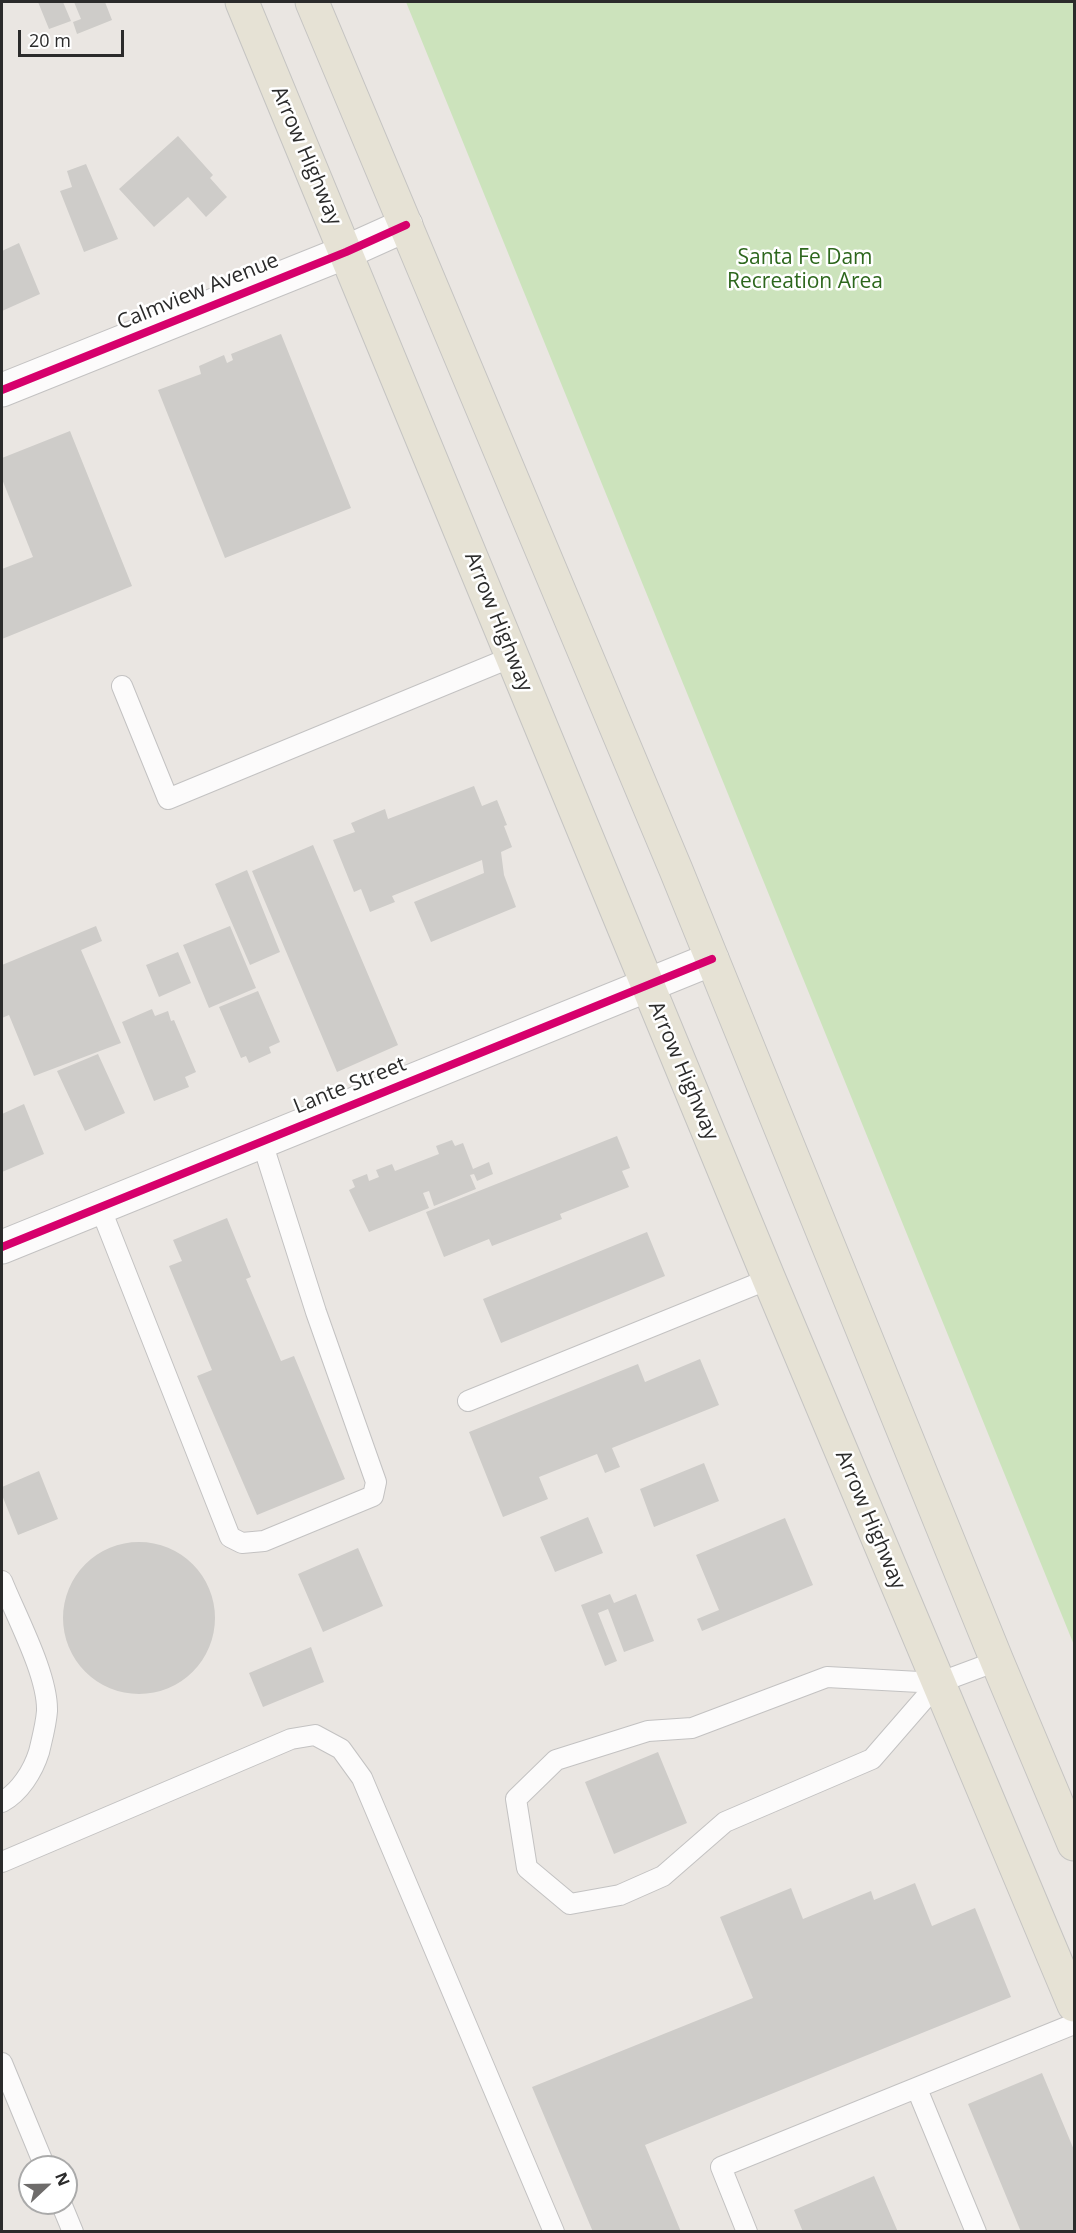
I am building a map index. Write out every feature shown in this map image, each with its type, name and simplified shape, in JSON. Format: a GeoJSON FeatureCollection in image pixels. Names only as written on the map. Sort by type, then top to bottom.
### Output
{"type":"FeatureCollection","features":[{"type":"Feature","properties":{"kind":"main road","name":"Arrow Highway"},"geometry":{"type":"LineString","coordinates":[[242,2],[769,1279],[1074,2005]]}},
{"type":"Feature","properties":{"kind":"main road"},"geometry":{"type":"LineString","coordinates":[[312,2],[712,959],[997,1661],[1074,1844]]}},
{"type":"Feature","properties":{"kind":"street","name":"Calmview Avenue"},"geometry":{"type":"LineString","coordinates":[[2,390],[346,252],[406,225]]}},
{"type":"Feature","properties":{"kind":"street","name":"Lante Street"},"geometry":{"type":"LineString","coordinates":[[2,1247],[712,959]]}},
{"type":"Feature","properties":{"kind":"lane"},"geometry":{"type":"LineString","coordinates":[[122,686],[168,799],[512,657]]}},
{"type":"Feature","properties":{"kind":"lane"},"geometry":{"type":"LineString","coordinates":[[100,1207],[230,1537],[242,1544],[264,1541],[373,1496],[376,1482],[316,1312],[262,1142]]}},
{"type":"Feature","properties":{"kind":"lane"},"geometry":{"type":"LineString","coordinates":[[468,1401],[769,1279]]}},
{"type":"Feature","properties":{"kind":"lane"},"geometry":{"type":"LineString","coordinates":[[2,1581],[42,1680],[47,1710],[35,1764],[23,1783],[2,1802]]}},
{"type":"Feature","properties":{"kind":"lane"},"geometry":{"type":"LineString","coordinates":[[938,1683],[872,1759],[725,1822],[663,1876],[620,1895],[570,1904],[527,1868],[516,1799],[556,1760],[648,1731],[692,1728],[827,1677],[938,1683],[997,1661]]}},
{"type":"Feature","properties":{"kind":"lane"},"geometry":{"type":"LineString","coordinates":[[2,1862],[291,1739],[315,1735],[341,1749],[362,1778],[554,2232]]}},
{"type":"Feature","properties":{"kind":"lane"},"geometry":{"type":"LineString","coordinates":[[747,2232],[721,2167],[1074,2024]]}},
{"type":"Feature","properties":{"kind":"lane"},"geometry":{"type":"LineString","coordinates":[[2,2063],[40,2155]]}},
{"type":"Feature","properties":{"kind":"lane"},"geometry":{"type":"LineString","coordinates":[[917,2089],[976,2232]]}},
{"type":"Feature","properties":{"kind":"lane"},"geometry":{"type":"LineString","coordinates":[[66,2215],[73,2232]]}},
{"type":"Feature","properties":{"kind":"green space","name":"Santa Fe Dam Recreation Area"},"geometry":{"type":"Polygon","coordinates":[[[406,2],[1074,2],[1074,1645],[406,2]]]}},
{"type":"Feature","properties":{"kind":"building"},"geometry":{"type":"Polygon","coordinates":[[[38,2],[63,2],[71,21],[49,29],[38,2]]]}},
{"type":"Feature","properties":{"kind":"building"},"geometry":{"type":"Polygon","coordinates":[[[74,2],[105,2],[112,20],[77,34],[73,22],[81,19],[74,2]]]}},
{"type":"Feature","properties":{"kind":"building"},"geometry":{"type":"Polygon","coordinates":[[[178,136],[213,175],[210,178],[227,197],[206,217],[188,197],[154,227],[119,189],[178,136]]]}},
{"type":"Feature","properties":{"kind":"building"},"geometry":{"type":"Polygon","coordinates":[[[86,164],[118,239],[84,252],[60,191],[72,187],[67,171],[86,164]]]}},
{"type":"Feature","properties":{"kind":"building"},"geometry":{"type":"Polygon","coordinates":[[[19,243],[40,294],[2,311],[2,251],[19,243]]]}},
{"type":"Feature","properties":{"kind":"building"},"geometry":{"type":"Polygon","coordinates":[[[281,334],[351,508],[225,558],[158,390],[201,374],[199,366],[224,355],[227,363],[233,360],[231,354],[281,334]]]}},
{"type":"Feature","properties":{"kind":"building"},"geometry":{"type":"Polygon","coordinates":[[[70,431],[132,586],[2,639],[2,569],[33,557],[2,479],[2,458],[70,431]]]}},
{"type":"Feature","properties":{"kind":"building"},"geometry":{"type":"Polygon","coordinates":[[[474,786],[482,806],[497,800],[507,825],[504,826],[512,847],[501,852],[504,875],[516,907],[431,942],[414,902],[484,873],[482,860],[392,896],[395,902],[370,912],[361,889],[354,892],[333,840],[355,832],[351,823],[385,809],[388,819],[474,786]]]}},
{"type":"Feature","properties":{"kind":"building"},"geometry":{"type":"Polygon","coordinates":[[[313,845],[398,1045],[337,1072],[252,871],[313,845]]]}},
{"type":"Feature","properties":{"kind":"building"},"geometry":{"type":"Polygon","coordinates":[[[247,870],[280,952],[250,965],[215,884],[247,870]]]}},
{"type":"Feature","properties":{"kind":"building"},"geometry":{"type":"Polygon","coordinates":[[[96,926],[102,941],[81,950],[121,1043],[34,1076],[9,1015],[2,1018],[2,965],[96,926]]]}},
{"type":"Feature","properties":{"kind":"building"},"geometry":{"type":"Polygon","coordinates":[[[230,926],[256,988],[209,1008],[183,945],[230,926]]]}},
{"type":"Feature","properties":{"kind":"building"},"geometry":{"type":"Polygon","coordinates":[[[178,952],[191,983],[159,997],[146,965],[178,952]]]}},
{"type":"Feature","properties":{"kind":"building"},"geometry":{"type":"Polygon","coordinates":[[[258,991],[280,1042],[269,1047],[271,1053],[249,1063],[246,1056],[241,1058],[219,1007],[258,991]]]}},
{"type":"Feature","properties":{"kind":"building"},"geometry":{"type":"Polygon","coordinates":[[[152,1009],[155,1016],[168,1011],[196,1072],[185,1077],[189,1087],[154,1101],[122,1022],[152,1009]]]}},
{"type":"Feature","properties":{"kind":"building"},"geometry":{"type":"Polygon","coordinates":[[[98,1054],[125,1113],[85,1131],[57,1071],[98,1054]]]}},
{"type":"Feature","properties":{"kind":"building"},"geometry":{"type":"Polygon","coordinates":[[[24,1104],[44,1154],[2,1172],[2,1114],[24,1104]]]}},
{"type":"Feature","properties":{"kind":"building"},"geometry":{"type":"Polygon","coordinates":[[[617,1136],[630,1168],[622,1171],[629,1187],[560,1214],[562,1219],[492,1246],[489,1239],[444,1257],[426,1212],[617,1136]]]}},
{"type":"Feature","properties":{"kind":"building"},"geometry":{"type":"Polygon","coordinates":[[[452,1140],[455,1146],[463,1143],[473,1169],[489,1162],[493,1174],[477,1181],[474,1174],[470,1175],[476,1189],[434,1206],[429,1191],[423,1193],[429,1208],[369,1232],[349,1190],[355,1187],[352,1180],[367,1174],[369,1181],[379,1177],[376,1170],[392,1164],[395,1171],[439,1154],[436,1146],[452,1140]]]}},
{"type":"Feature","properties":{"kind":"building"},"geometry":{"type":"Polygon","coordinates":[[[227,1218],[251,1277],[246,1279],[281,1361],[294,1356],[345,1479],[257,1515],[197,1376],[212,1370],[169,1266],[182,1261],[173,1240],[227,1218]]]}},
{"type":"Feature","properties":{"kind":"building"},"geometry":{"type":"Polygon","coordinates":[[[647,1232],[665,1276],[501,1343],[483,1299],[647,1232]]]}},
{"type":"Feature","properties":{"kind":"building"},"geometry":{"type":"Polygon","coordinates":[[[700,1359],[719,1405],[612,1448],[620,1467],[605,1473],[597,1454],[539,1477],[548,1499],[503,1517],[469,1432],[638,1364],[645,1382],[700,1359]]]}},
{"type":"Feature","properties":{"kind":"building"},"geometry":{"type":"Polygon","coordinates":[[[704,1463],[719,1501],[654,1527],[640,1489],[704,1463]]]}},
{"type":"Feature","properties":{"kind":"building"},"geometry":{"type":"Polygon","coordinates":[[[39,1471],[58,1519],[18,1535],[2,1495],[2,1487],[39,1471]]]}},
{"type":"Feature","properties":{"kind":"building"},"geometry":{"type":"Polygon","coordinates":[[[588,1517],[603,1553],[555,1572],[540,1537],[588,1517]]]}},
{"type":"Feature","properties":{"kind":"building"},"geometry":{"type":"Polygon","coordinates":[[[785,1518],[813,1585],[702,1631],[697,1619],[719,1610],[696,1555],[785,1518]]]}},
{"type":"Feature","properties":{"kind":"building"},"geometry":{"type":"Polygon","coordinates":[[[139,1542],[168,1548],[193,1564],[209,1589],[215,1618],[209,1647],[193,1672],[168,1688],[139,1694],[110,1688],[85,1672],[69,1647],[63,1618],[69,1589],[85,1564],[110,1548],[139,1542]]]}},
{"type":"Feature","properties":{"kind":"building"},"geometry":{"type":"Polygon","coordinates":[[[358,1548],[383,1606],[323,1632],[298,1574],[358,1548]]]}},
{"type":"Feature","properties":{"kind":"building"},"geometry":{"type":"Polygon","coordinates":[[[610,1594],[614,1603],[636,1594],[654,1641],[624,1652],[608,1609],[598,1613],[617,1661],[605,1666],[581,1605],[610,1594]]]}},
{"type":"Feature","properties":{"kind":"building"},"geometry":{"type":"Polygon","coordinates":[[[311,1647],[324,1682],[263,1707],[249,1673],[311,1647]]]}},
{"type":"Feature","properties":{"kind":"building"},"geometry":{"type":"Polygon","coordinates":[[[658,1752],[687,1823],[614,1854],[585,1782],[658,1752]]]}},
{"type":"Feature","properties":{"kind":"building"},"geometry":{"type":"Polygon","coordinates":[[[915,1883],[932,1926],[975,1908],[1011,1997],[645,2145],[681,2232],[593,2232],[532,2087],[753,1998],[720,1917],[791,1888],[803,1919],[871,1891],[874,1900],[915,1883]]]}},
{"type":"Feature","properties":{"kind":"building"},"geometry":{"type":"Polygon","coordinates":[[[1042,2073],[1074,2150],[1074,2232],[1021,2232],[968,2104],[1042,2073]]]}},
{"type":"Feature","properties":{"kind":"building"},"geometry":{"type":"Polygon","coordinates":[[[874,2176],[898,2232],[803,2232],[794,2210],[874,2176]]]}},
{"type":"Feature","properties":{"kind":"cycle path"},"geometry":{"type":"LineString","coordinates":[[2,390],[346,252],[406,225]]}},
{"type":"Feature","properties":{"kind":"cycle path"},"geometry":{"type":"LineString","coordinates":[[2,1247],[712,959]]}}]}
